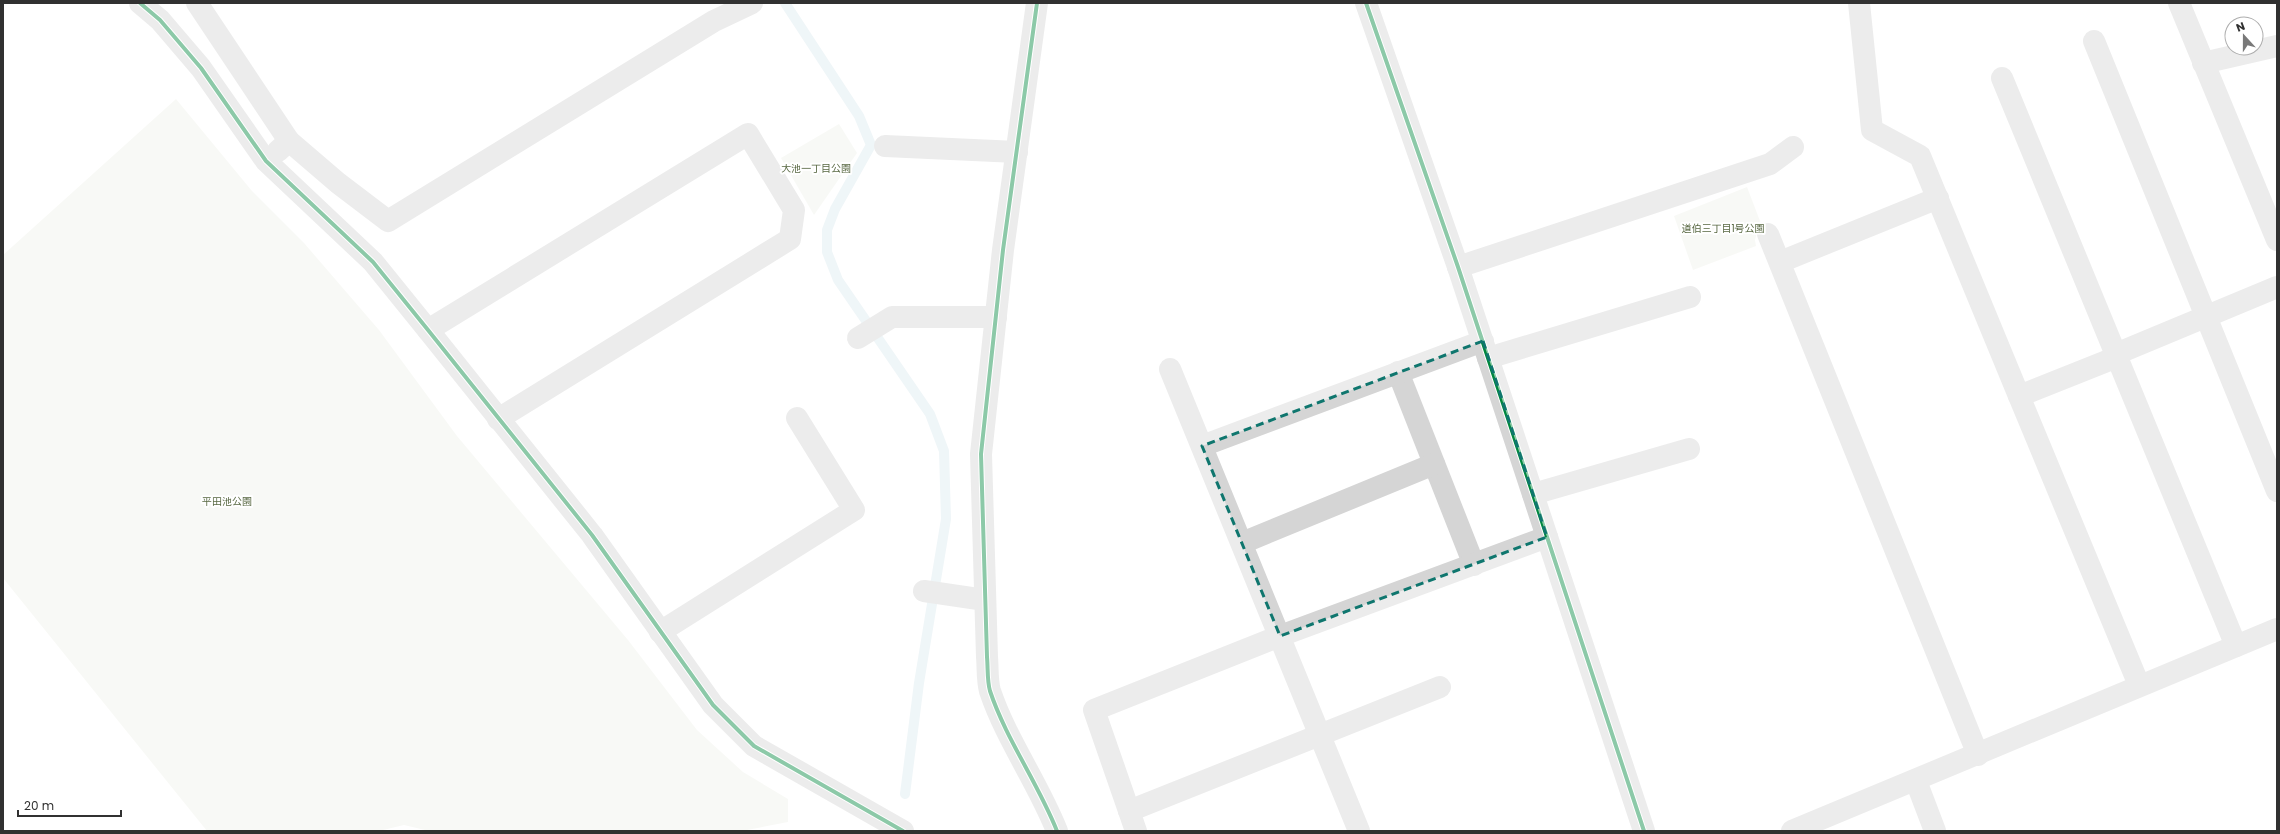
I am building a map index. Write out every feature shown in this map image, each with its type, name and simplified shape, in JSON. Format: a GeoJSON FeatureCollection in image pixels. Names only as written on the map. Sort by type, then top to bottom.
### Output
{"type":"FeatureCollection","features":[{"type":"Feature","properties":{"kind":"street"},"geometry":{"type":"LineString","coordinates":[[140,3],[160,20],[201,68],[266,161],[373,262],[592,535],[713,705],[754,746],[899,829]]}},
{"type":"Feature","properties":{"kind":"street"},"geometry":{"type":"LineString","coordinates":[[197,3],[289,141],[338,183],[388,221],[714,21],[752,3]]}},
{"type":"Feature","properties":{"kind":"street"},"geometry":{"type":"LineString","coordinates":[[1037,3],[996,317],[981,454],[985,600],[990,689],[999,713],[1047,805],[1057,831]]}},
{"type":"Feature","properties":{"kind":"street"},"geometry":{"type":"LineString","coordinates":[[1366,3],[1458,267],[1644,831]]}},
{"type":"Feature","properties":{"kind":"street"},"geometry":{"type":"LineString","coordinates":[[1859,3],[1872,130],[1920,156],[2139,685]]}},
{"type":"Feature","properties":{"kind":"street"},"geometry":{"type":"LineString","coordinates":[[2178,3],[2277,240]]}},
{"type":"Feature","properties":{"kind":"street"},"geometry":{"type":"LineString","coordinates":[[2094,41],[2277,491]]}},
{"type":"Feature","properties":{"kind":"street"},"geometry":{"type":"LineString","coordinates":[[2203,63],[2277,46]]}},
{"type":"Feature","properties":{"kind":"street"},"geometry":{"type":"LineString","coordinates":[[2002,78],[2236,646]]}},
{"type":"Feature","properties":{"kind":"street"},"geometry":{"type":"LineString","coordinates":[[428,330],[748,134],[794,210],[790,239],[498,419]]}},
{"type":"Feature","properties":{"kind":"street"},"geometry":{"type":"LineString","coordinates":[[266,161],[289,141]]}},
{"type":"Feature","properties":{"kind":"street"},"geometry":{"type":"LineString","coordinates":[[885,146],[1017,152]]}},
{"type":"Feature","properties":{"kind":"street"},"geometry":{"type":"LineString","coordinates":[[1458,267],[1770,164],[1793,147]]}},
{"type":"Feature","properties":{"kind":"street"},"geometry":{"type":"LineString","coordinates":[[1780,262],[1938,198]]}},
{"type":"Feature","properties":{"kind":"street"},"geometry":{"type":"LineString","coordinates":[[1768,234],[1978,755]]}},
{"type":"Feature","properties":{"kind":"street"},"geometry":{"type":"LineString","coordinates":[[2019,396],[2117,356],[2206,316],[2277,287]]}},
{"type":"Feature","properties":{"kind":"street"},"geometry":{"type":"LineString","coordinates":[[1202,446],[1398,372],[1690,298]]}},
{"type":"Feature","properties":{"kind":"street"},"geometry":{"type":"LineString","coordinates":[[858,338],[892,317],[996,317]]}},
{"type":"Feature","properties":{"kind":"street"},"geometry":{"type":"LineString","coordinates":[[1170,369],[1280,636],[1358,831]]}},
{"type":"Feature","properties":{"kind":"street"},"geometry":{"type":"LineString","coordinates":[[1398,372],[1474,565]]}},
{"type":"Feature","properties":{"kind":"street"},"geometry":{"type":"LineString","coordinates":[[660,632],[854,510],[797,418]]}},
{"type":"Feature","properties":{"kind":"street"},"geometry":{"type":"LineString","coordinates":[[1533,494],[1690,449]]}},
{"type":"Feature","properties":{"kind":"street"},"geometry":{"type":"LineString","coordinates":[[1242,543],[1434,464]]}},
{"type":"Feature","properties":{"kind":"street"},"geometry":{"type":"LineString","coordinates":[[1136,831],[1094,710],[1280,636],[1547,537]]}},
{"type":"Feature","properties":{"kind":"street"},"geometry":{"type":"LineString","coordinates":[[924,591],[985,600]]}},
{"type":"Feature","properties":{"kind":"street"},"geometry":{"type":"LineString","coordinates":[[1792,831],[1916,781],[2139,685],[2277,629]]}},
{"type":"Feature","properties":{"kind":"street"},"geometry":{"type":"LineString","coordinates":[[1129,811],[1440,687]]}},
{"type":"Feature","properties":{"kind":"street"},"geometry":{"type":"LineString","coordinates":[[1916,781],[1934,831]]}},
{"type":"Feature","properties":{"kind":"street"},"geometry":{"type":"LineString","coordinates":[[869,831],[899,829]]}},
{"type":"Feature","properties":{"kind":"highlighted area"},"geometry":{"type":"Polygon","coordinates":[[[1483,341],[1547,537],[1280,636],[1202,446],[1483,341]]]}},
{"type":"Feature","properties":{"kind":"green space","name":"平田池公園"},"geometry":{"type":"Polygon","coordinates":[[[176,99],[252,191],[304,243],[379,330],[457,436],[628,640],[697,730],[743,772],[788,799],[788,822],[742,831],[429,831],[404,825],[379,831],[207,831],[3,578],[3,255],[176,99]]]}},
{"type":"Feature","properties":{"kind":"green space","name":"大池一丁目公園"},"geometry":{"type":"Polygon","coordinates":[[[839,124],[857,153],[814,215],[781,158],[839,124]]]}},
{"type":"Feature","properties":{"kind":"green space","name":"道伯三丁目1号公園"},"geometry":{"type":"Polygon","coordinates":[[[1747,187],[1760,221],[1755,240],[1756,246],[1693,270],[1674,216],[1747,187]]]}},
{"type":"Feature","properties":{"kind":"waterway"},"geometry":{"type":"LineString","coordinates":[[785,3],[859,116],[871,145],[835,209],[827,230],[827,252],[838,280],[930,414],[944,451],[946,519],[919,683],[905,794]]}},
{"type":"Feature","properties":{"kind":"cycle path"},"geometry":{"type":"LineString","coordinates":[[140,3],[160,20],[201,68],[266,161],[373,262],[592,535],[713,705],[754,746],[903,831]]}},
{"type":"Feature","properties":{"kind":"cycle path"},"geometry":{"type":"LineString","coordinates":[[1037,3],[1003,250],[981,454],[989,687],[1013,744],[1041,796],[1057,831]]}},
{"type":"Feature","properties":{"kind":"cycle path"},"geometry":{"type":"LineString","coordinates":[[1366,3],[1458,267],[1644,831]]}}]}
